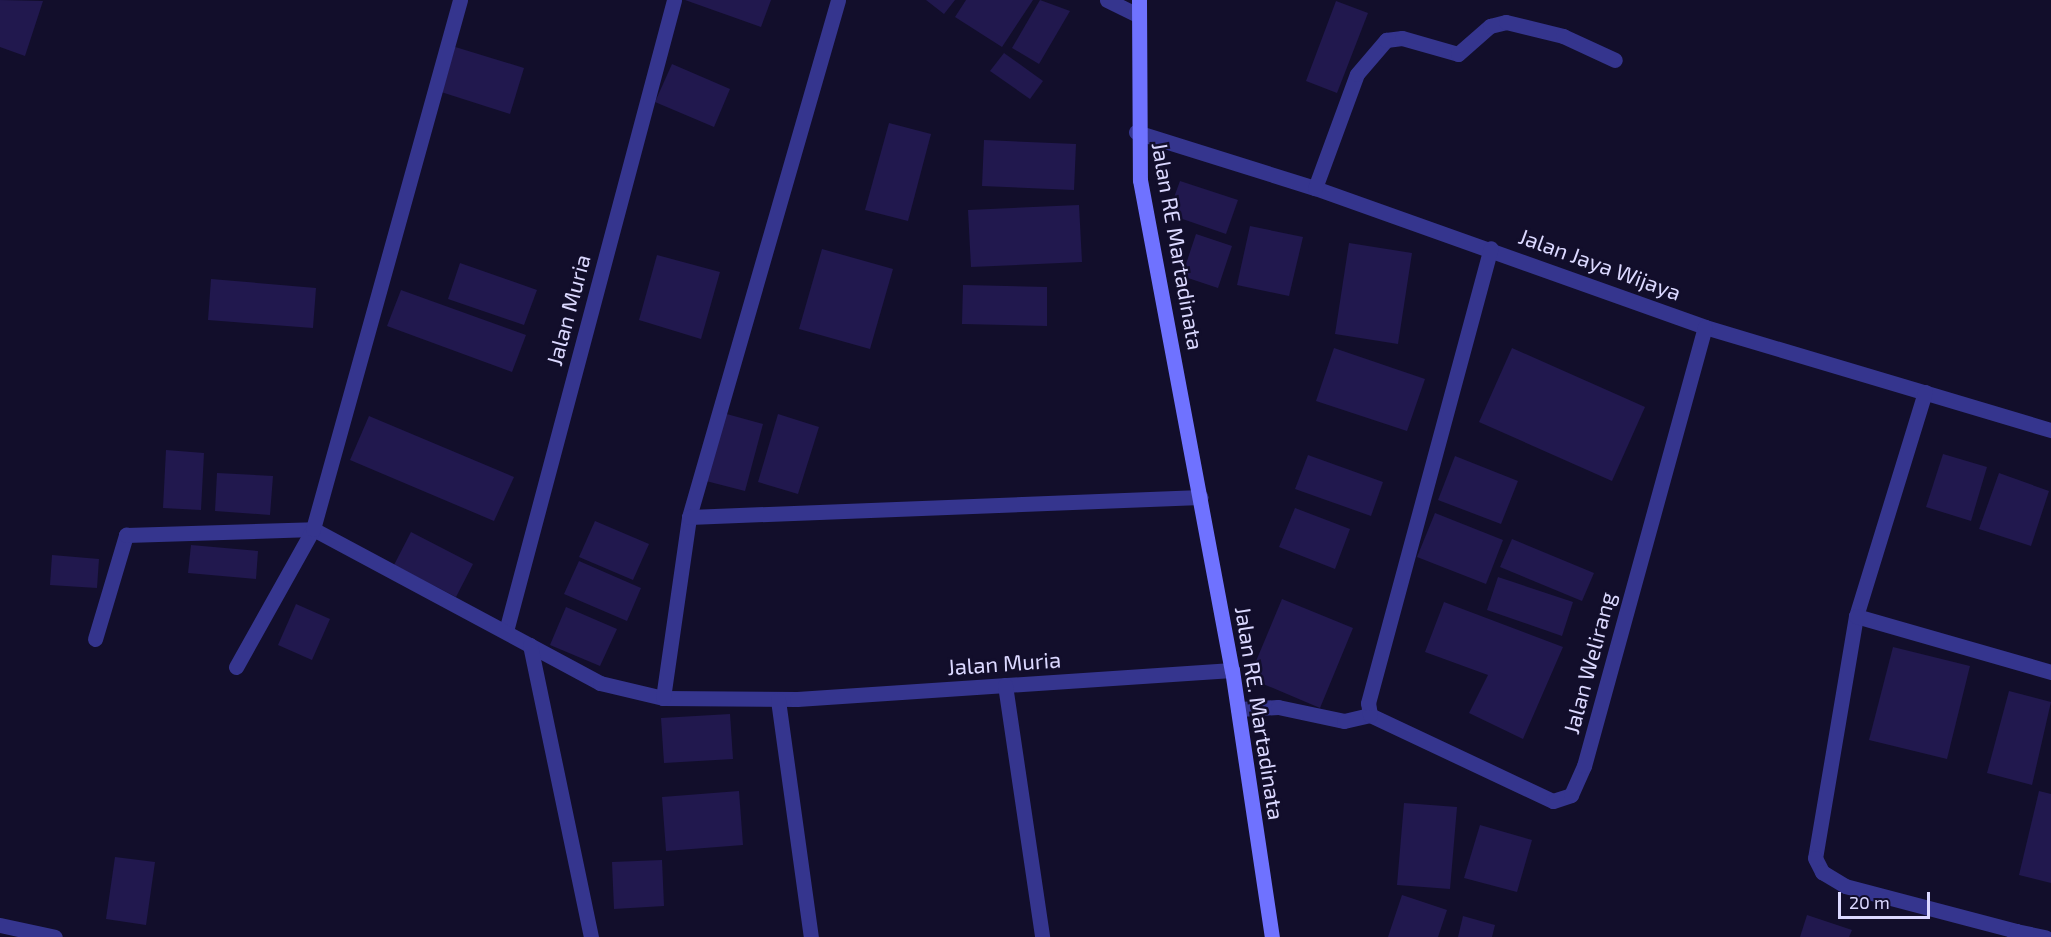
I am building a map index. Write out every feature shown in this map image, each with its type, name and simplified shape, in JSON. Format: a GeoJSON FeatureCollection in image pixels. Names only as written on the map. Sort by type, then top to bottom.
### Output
{"type":"FeatureCollection","features":[{"type":"Feature","properties":{"kind":"main road","name":"Jalan RE Martadinata"},"geometry":{"type":"LineString","coordinates":[[1138,7],[1136,132],[1140,180],[1201,497]]}},
{"type":"Feature","properties":{"kind":"main road","name":"Jalan RE. Martadinata"},"geometry":{"type":"LineString","coordinates":[[1201,497],[1232,670],[1272,937]]}},
{"type":"Feature","properties":{"kind":"street"},"geometry":{"type":"LineString","coordinates":[[236,667],[313,529],[460,0]]}},
{"type":"Feature","properties":{"kind":"street","name":"Jalan Muria"},"geometry":{"type":"LineString","coordinates":[[506,631],[674,0]]}},
{"type":"Feature","properties":{"kind":"street"},"geometry":{"type":"LineString","coordinates":[[663,698],[689,517],[838,0]]}},
{"type":"Feature","properties":{"kind":"street"},"geometry":{"type":"LineString","coordinates":[[1107,0],[1138,7]]}},
{"type":"Feature","properties":{"kind":"street"},"geometry":{"type":"LineString","coordinates":[[1315,188],[1357,74],[1386,40],[1402,38],[1458,54],[1490,26],[1506,22],[1563,36],[1615,60]]}},
{"type":"Feature","properties":{"kind":"street","name":"Jalan Jaya Wijaya"},"geometry":{"type":"LineString","coordinates":[[1136,132],[1315,188],[1491,248],[1705,327],[2051,430]]}},
{"type":"Feature","properties":{"kind":"street"},"geometry":{"type":"LineString","coordinates":[[1238,708],[1278,708],[1344,721],[1370,715],[1368,703],[1491,248]]}},
{"type":"Feature","properties":{"kind":"street","name":"Jalan Welirang"},"geometry":{"type":"LineString","coordinates":[[1370,715],[1553,801],[1571,795],[1584,765],[1705,327]]}},
{"type":"Feature","properties":{"kind":"street"},"geometry":{"type":"LineString","coordinates":[[1925,392],[1856,616],[1816,835],[1817,865],[1845,886],[2015,934],[2045,937]]}},
{"type":"Feature","properties":{"kind":"street"},"geometry":{"type":"LineString","coordinates":[[689,517],[1201,497]]}},
{"type":"Feature","properties":{"kind":"street"},"geometry":{"type":"LineString","coordinates":[[94,639],[126,535],[313,529]]}},
{"type":"Feature","properties":{"kind":"street","name":"Jalan Muria"},"geometry":{"type":"LineString","coordinates":[[313,529],[600,682],[663,698],[778,700],[1232,670]]}},
{"type":"Feature","properties":{"kind":"street"},"geometry":{"type":"LineString","coordinates":[[1856,616],[2051,672]]}},
{"type":"Feature","properties":{"kind":"street"},"geometry":{"type":"LineString","coordinates":[[530,645],[591,937]]}},
{"type":"Feature","properties":{"kind":"street"},"geometry":{"type":"LineString","coordinates":[[1005,685],[1042,937]]}},
{"type":"Feature","properties":{"kind":"street"},"geometry":{"type":"LineString","coordinates":[[778,700],[811,937]]}},
{"type":"Feature","properties":{"kind":"street"},"geometry":{"type":"LineString","coordinates":[[0,925],[55,937]]}},
{"type":"Feature","properties":{"kind":"building"},"geometry":{"type":"Polygon","coordinates":[[[0,0],[43,1],[25,56],[0,47],[0,0]]]}},
{"type":"Feature","properties":{"kind":"building"},"geometry":{"type":"Polygon","coordinates":[[[685,0],[771,0],[761,27],[685,0]]]}},
{"type":"Feature","properties":{"kind":"building"},"geometry":{"type":"Polygon","coordinates":[[[926,0],[955,0],[944,14],[926,0]]]}},
{"type":"Feature","properties":{"kind":"building"},"geometry":{"type":"Polygon","coordinates":[[[966,0],[1033,0],[1002,47],[955,17],[966,0]]]}},
{"type":"Feature","properties":{"kind":"building"},"geometry":{"type":"Polygon","coordinates":[[[1040,0],[1070,11],[1039,64],[1012,48],[1040,0]]]}},
{"type":"Feature","properties":{"kind":"building"},"geometry":{"type":"Polygon","coordinates":[[[1336,1],[1368,13],[1337,93],[1306,81],[1336,1]]]}},
{"type":"Feature","properties":{"kind":"building"},"geometry":{"type":"Polygon","coordinates":[[[452,46],[524,68],[510,114],[438,91],[452,46]]]}},
{"type":"Feature","properties":{"kind":"building"},"geometry":{"type":"Polygon","coordinates":[[[1004,53],[1043,81],[1030,99],[990,71],[1004,53]]]}},
{"type":"Feature","properties":{"kind":"building"},"geometry":{"type":"Polygon","coordinates":[[[672,64],[730,89],[714,127],[655,102],[672,64]]]}},
{"type":"Feature","properties":{"kind":"building"},"geometry":{"type":"Polygon","coordinates":[[[889,123],[931,134],[908,221],[865,210],[889,123]]]}},
{"type":"Feature","properties":{"kind":"building"},"geometry":{"type":"Polygon","coordinates":[[[984,140],[1076,144],[1074,190],[982,186],[984,140]]]}},
{"type":"Feature","properties":{"kind":"building"},"geometry":{"type":"Polygon","coordinates":[[[1180,181],[1238,200],[1226,234],[1168,214],[1180,181]]]}},
{"type":"Feature","properties":{"kind":"building"},"geometry":{"type":"Polygon","coordinates":[[[1079,205],[1082,262],[971,267],[968,210],[1079,205]]]}},
{"type":"Feature","properties":{"kind":"building"},"geometry":{"type":"Polygon","coordinates":[[[1250,226],[1303,237],[1289,296],[1237,285],[1250,226]]]}},
{"type":"Feature","properties":{"kind":"building"},"geometry":{"type":"Polygon","coordinates":[[[1196,234],[1232,246],[1218,288],[1182,276],[1196,234]]]}},
{"type":"Feature","properties":{"kind":"building"},"geometry":{"type":"Polygon","coordinates":[[[1349,243],[1412,253],[1398,344],[1335,334],[1349,243]]]}},
{"type":"Feature","properties":{"kind":"building"},"geometry":{"type":"Polygon","coordinates":[[[822,249],[893,269],[870,349],[799,329],[822,249]]]}},
{"type":"Feature","properties":{"kind":"building"},"geometry":{"type":"Polygon","coordinates":[[[657,255],[720,272],[701,339],[639,320],[657,255]]]}},
{"type":"Feature","properties":{"kind":"building"},"geometry":{"type":"Polygon","coordinates":[[[460,263],[537,290],[524,325],[448,299],[460,263]]]}},
{"type":"Feature","properties":{"kind":"building"},"geometry":{"type":"Polygon","coordinates":[[[211,279],[316,288],[313,328],[208,320],[211,279]]]}},
{"type":"Feature","properties":{"kind":"building"},"geometry":{"type":"Polygon","coordinates":[[[963,285],[1047,287],[1047,326],[962,324],[963,285]]]}},
{"type":"Feature","properties":{"kind":"building"},"geometry":{"type":"Polygon","coordinates":[[[401,290],[526,335],[512,372],[387,326],[401,290]]]}},
{"type":"Feature","properties":{"kind":"building"},"geometry":{"type":"Polygon","coordinates":[[[1334,348],[1425,379],[1407,431],[1316,401],[1334,348]]]}},
{"type":"Feature","properties":{"kind":"building"},"geometry":{"type":"Polygon","coordinates":[[[1512,348],[1645,407],[1612,481],[1479,422],[1512,348]]]}},
{"type":"Feature","properties":{"kind":"building"},"geometry":{"type":"Polygon","coordinates":[[[723,413],[763,424],[745,491],[706,481],[723,413]]]}},
{"type":"Feature","properties":{"kind":"building"},"geometry":{"type":"Polygon","coordinates":[[[778,414],[819,427],[798,494],[758,482],[778,414]]]}},
{"type":"Feature","properties":{"kind":"building"},"geometry":{"type":"Polygon","coordinates":[[[369,416],[514,477],[494,521],[350,460],[369,416]]]}},
{"type":"Feature","properties":{"kind":"building"},"geometry":{"type":"Polygon","coordinates":[[[166,450],[204,453],[201,510],[163,508],[166,450]]]}},
{"type":"Feature","properties":{"kind":"building"},"geometry":{"type":"Polygon","coordinates":[[[1943,454],[1987,467],[1971,521],[1926,507],[1943,454]]]}},
{"type":"Feature","properties":{"kind":"building"},"geometry":{"type":"Polygon","coordinates":[[[1308,455],[1383,482],[1371,516],[1295,489],[1308,455]]]}},
{"type":"Feature","properties":{"kind":"building"},"geometry":{"type":"Polygon","coordinates":[[[1455,456],[1518,481],[1501,524],[1438,500],[1455,456]]]}},
{"type":"Feature","properties":{"kind":"building"},"geometry":{"type":"Polygon","coordinates":[[[217,473],[273,476],[270,515],[215,511],[217,473]]]}},
{"type":"Feature","properties":{"kind":"building"},"geometry":{"type":"Polygon","coordinates":[[[1999,473],[2049,491],[2031,546],[1979,529],[1999,473]]]}},
{"type":"Feature","properties":{"kind":"building"},"geometry":{"type":"Polygon","coordinates":[[[1295,508],[1350,529],[1335,569],[1279,547],[1295,508]]]}},
{"type":"Feature","properties":{"kind":"building"},"geometry":{"type":"Polygon","coordinates":[[[1435,513],[1503,540],[1486,584],[1417,557],[1435,513]]]}},
{"type":"Feature","properties":{"kind":"building"},"geometry":{"type":"Polygon","coordinates":[[[595,521],[649,544],[633,580],[579,557],[595,521]]]}},
{"type":"Feature","properties":{"kind":"building"},"geometry":{"type":"Polygon","coordinates":[[[411,532],[473,564],[456,597],[394,565],[411,532]]]}},
{"type":"Feature","properties":{"kind":"building"},"geometry":{"type":"Polygon","coordinates":[[[1512,539],[1594,573],[1582,601],[1500,567],[1512,539]]]}},
{"type":"Feature","properties":{"kind":"building"},"geometry":{"type":"Polygon","coordinates":[[[191,545],[258,551],[256,579],[188,573],[191,545]]]}},
{"type":"Feature","properties":{"kind":"building"},"geometry":{"type":"Polygon","coordinates":[[[52,555],[99,559],[97,588],[50,585],[52,555]]]}},
{"type":"Feature","properties":{"kind":"building"},"geometry":{"type":"Polygon","coordinates":[[[579,561],[641,588],[627,621],[564,594],[579,561]]]}},
{"type":"Feature","properties":{"kind":"building"},"geometry":{"type":"Polygon","coordinates":[[[1498,577],[1573,602],[1562,636],[1487,610],[1498,577]]]}},
{"type":"Feature","properties":{"kind":"building"},"geometry":{"type":"Polygon","coordinates":[[[1282,599],[1353,628],[1320,708],[1249,678],[1282,599]]]}},
{"type":"Feature","properties":{"kind":"building"},"geometry":{"type":"Polygon","coordinates":[[[1444,602],[1563,647],[1523,739],[1469,713],[1488,675],[1425,652],[1444,602]]]}},
{"type":"Feature","properties":{"kind":"building"},"geometry":{"type":"Polygon","coordinates":[[[296,604],[330,619],[312,660],[278,645],[296,604]]]}},
{"type":"Feature","properties":{"kind":"building"},"geometry":{"type":"Polygon","coordinates":[[[566,607],[617,629],[600,666],[550,645],[566,607]]]}},
{"type":"Feature","properties":{"kind":"building"},"geometry":{"type":"Polygon","coordinates":[[[1893,647],[1970,666],[1947,759],[1869,740],[1893,647]]]}},
{"type":"Feature","properties":{"kind":"building"},"geometry":{"type":"Polygon","coordinates":[[[2009,691],[2051,702],[2032,785],[1987,773],[2009,691]]]}},
{"type":"Feature","properties":{"kind":"building"},"geometry":{"type":"Polygon","coordinates":[[[730,714],[733,759],[664,763],[661,718],[730,714]]]}},
{"type":"Feature","properties":{"kind":"building"},"geometry":{"type":"Polygon","coordinates":[[[739,791],[743,845],[666,851],[662,797],[739,791]]]}},
{"type":"Feature","properties":{"kind":"building"},"geometry":{"type":"Polygon","coordinates":[[[2039,791],[2051,794],[2051,883],[2019,875],[2039,791]]]}},
{"type":"Feature","properties":{"kind":"building"},"geometry":{"type":"Polygon","coordinates":[[[1404,803],[1457,807],[1450,889],[1397,885],[1404,803]]]}},
{"type":"Feature","properties":{"kind":"building"},"geometry":{"type":"Polygon","coordinates":[[[1480,825],[1532,840],[1517,892],[1464,878],[1480,825]]]}},
{"type":"Feature","properties":{"kind":"building"},"geometry":{"type":"Polygon","coordinates":[[[115,857],[155,862],[146,925],[106,919],[115,857]]]}},
{"type":"Feature","properties":{"kind":"building"},"geometry":{"type":"Polygon","coordinates":[[[662,860],[664,906],[614,909],[612,862],[662,860]]]}},
{"type":"Feature","properties":{"kind":"building"},"geometry":{"type":"Polygon","coordinates":[[[1402,895],[1447,910],[1438,937],[1388,937],[1402,895]]]}},
{"type":"Feature","properties":{"kind":"building"},"geometry":{"type":"Polygon","coordinates":[[[1807,915],[1852,930],[1849,937],[1800,937],[1807,915]]]}},
{"type":"Feature","properties":{"kind":"building"},"geometry":{"type":"Polygon","coordinates":[[[1463,916],[1495,925],[1492,937],[1458,937],[1463,916]]]}}]}
